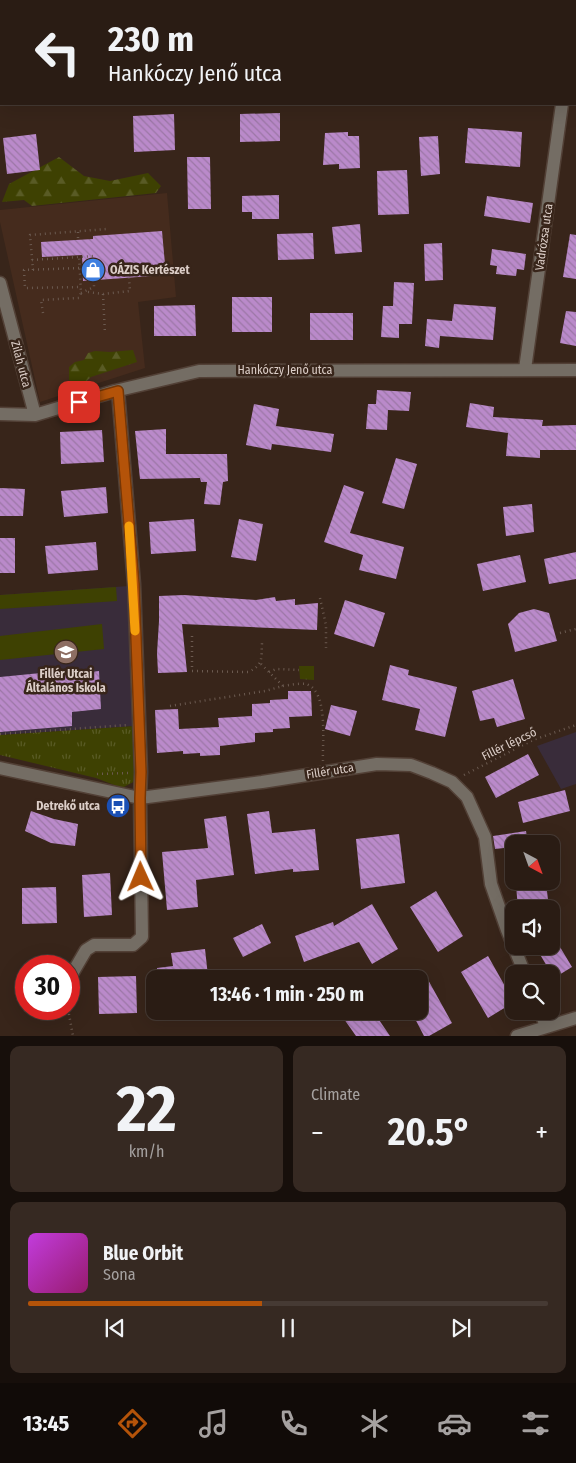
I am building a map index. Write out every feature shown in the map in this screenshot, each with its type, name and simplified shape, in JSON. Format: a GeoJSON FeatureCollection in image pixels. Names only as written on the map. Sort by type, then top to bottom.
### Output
{"type":"FeatureCollection","features":[{"type":"Feature","properties":{"kind":"street","name":"Vadrózsa utca"},"geometry":{"type":"LineString","coordinates":[[525,369],[562,105]]}},
{"type":"Feature","properties":{"kind":"street","name":"Zilah utca"},"geometry":{"type":"LineString","coordinates":[[0,283],[34,415]]}},
{"type":"Feature","properties":{"kind":"street","name":"Hankóczy Jenő utca"},"geometry":{"type":"LineString","coordinates":[[0,414],[34,415],[198,371],[576,370]]}},
{"type":"Feature","properties":{"kind":"street"},"geometry":{"type":"LineString","coordinates":[[80,960],[86,950],[94,945],[133,945],[142,937],[141,772],[134,584],[118,391]]}},
{"type":"Feature","properties":{"kind":"street","name":"Fillér utca"},"geometry":{"type":"LineString","coordinates":[[0,768],[140,798],[377,764],[411,765],[452,782],[467,797],[485,836],[491,884],[521,965]]}},
{"type":"Feature","properties":{"kind":"street"},"geometry":{"type":"LineString","coordinates":[[517,1036],[576,1018]]}},
{"type":"Feature","properties":{"kind":"street"},"geometry":{"type":"LineString","coordinates":[[544,1020],[546,1026]]}},
{"type":"Feature","properties":{"kind":"path"},"geometry":{"type":"LineString","coordinates":[[33,270],[30,236],[107,229]]}},
{"type":"Feature","properties":{"kind":"path"},"geometry":{"type":"LineString","coordinates":[[78,232],[78,240]]}},
{"type":"Feature","properties":{"kind":"path"},"geometry":{"type":"LineString","coordinates":[[79,256],[82,294]]}},
{"type":"Feature","properties":{"kind":"path"},"geometry":{"type":"LineString","coordinates":[[32,260],[94,256]]}},
{"type":"Feature","properties":{"kind":"path"},"geometry":{"type":"LineString","coordinates":[[80,268],[24,270],[25,288],[81,287]]}},
{"type":"Feature","properties":{"kind":"path"},"geometry":{"type":"LineString","coordinates":[[88,292],[103,294],[130,291],[129,278]]}},
{"type":"Feature","properties":{"kind":"path"},"geometry":{"type":"LineString","coordinates":[[43,313],[41,300],[79,298],[94,287],[94,281]]}},
{"type":"Feature","properties":{"kind":"path"},"geometry":{"type":"LineString","coordinates":[[103,294],[105,334]]}},
{"type":"Feature","properties":{"kind":"path"},"geometry":{"type":"LineString","coordinates":[[320,598],[326,624],[326,648]]}},
{"type":"Feature","properties":{"kind":"path"},"geometry":{"type":"LineString","coordinates":[[560,634],[576,629]]}},
{"type":"Feature","properties":{"kind":"path"},"geometry":{"type":"LineString","coordinates":[[192,636],[192,671],[248,672],[261,664],[262,643]]}},
{"type":"Feature","properties":{"kind":"path"},"geometry":{"type":"LineString","coordinates":[[261,664],[283,686]]}},
{"type":"Feature","properties":{"kind":"path"},"geometry":{"type":"LineString","coordinates":[[268,672],[276,669],[299,670]]}},
{"type":"Feature","properties":{"kind":"path"},"geometry":{"type":"LineString","coordinates":[[170,706],[265,692],[283,686],[306,684],[316,691],[325,736],[323,762],[316,764]]}},
{"type":"Feature","properties":{"kind":"path"},"geometry":{"type":"LineString","coordinates":[[0,734],[132,724]]}},
{"type":"Feature","properties":{"kind":"path","name":"Fillér lépcső"},"geometry":{"type":"LineString","coordinates":[[452,782],[533,740],[576,725]]}},
{"type":"Feature","properties":{"kind":"path"},"geometry":{"type":"LineString","coordinates":[[70,1020],[73,1036]]}},
{"type":"Feature","properties":{"kind":"shaded area"},"geometry":{"type":"Polygon","coordinates":[[[167,193],[176,297],[138,302],[145,368],[40,402],[0,222],[0,210],[167,193]]]}},
{"type":"Feature","properties":{"kind":"shaded area","name":"Fillér Utcai Általános Iskola"},"geometry":{"type":"Polygon","coordinates":[[[129,586],[136,726],[0,735],[0,595],[129,586]]]}},
{"type":"Feature","properties":{"kind":"shaded area"},"geometry":{"type":"Polygon","coordinates":[[[576,732],[576,784],[561,789],[537,746],[576,732]]]}},
{"type":"Feature","properties":{"kind":"green space"},"geometry":{"type":"Polygon","coordinates":[[[59,157],[84,176],[110,181],[148,173],[161,186],[156,193],[32,206],[24,200],[2,202],[9,184],[59,157]]]}},
{"type":"Feature","properties":{"kind":"green space"},"geometry":{"type":"Polygon","coordinates":[[[133,350],[137,362],[91,377],[82,385],[69,380],[69,367],[75,362],[84,360],[88,353],[95,351],[133,350]]]}},
{"type":"Feature","properties":{"kind":"green space"},"geometry":{"type":"Polygon","coordinates":[[[116,587],[117,601],[0,609],[0,595],[116,587]]]}},
{"type":"Feature","properties":{"kind":"green space"},"geometry":{"type":"Polygon","coordinates":[[[102,624],[104,649],[0,660],[0,636],[102,624]]]}},
{"type":"Feature","properties":{"kind":"green space"},"geometry":{"type":"Polygon","coordinates":[[[299,666],[314,666],[314,680],[300,679],[299,666]]]}},
{"type":"Feature","properties":{"kind":"green space"},"geometry":{"type":"Polygon","coordinates":[[[136,726],[139,779],[122,788],[96,778],[0,755],[0,735],[136,726]]]}},
{"type":"Feature","properties":{"kind":"building"},"geometry":{"type":"Polygon","coordinates":[[[280,113],[280,141],[240,142],[240,114],[280,113]]]}},
{"type":"Feature","properties":{"kind":"building"},"geometry":{"type":"Polygon","coordinates":[[[174,114],[175,150],[134,152],[133,116],[174,114]]]}},
{"type":"Feature","properties":{"kind":"building"},"geometry":{"type":"Polygon","coordinates":[[[468,128],[522,132],[520,167],[465,163],[468,128]]]}},
{"type":"Feature","properties":{"kind":"building"},"geometry":{"type":"Polygon","coordinates":[[[348,132],[348,136],[359,136],[360,168],[339,169],[339,164],[323,165],[325,133],[348,132]]]}},
{"type":"Feature","properties":{"kind":"building"},"geometry":{"type":"Polygon","coordinates":[[[36,134],[40,170],[7,174],[3,138],[36,134]]]}},
{"type":"Feature","properties":{"kind":"building"},"geometry":{"type":"Polygon","coordinates":[[[438,136],[440,174],[421,176],[419,137],[438,136]]]}},
{"type":"Feature","properties":{"kind":"building"},"geometry":{"type":"Polygon","coordinates":[[[187,157],[210,157],[211,209],[188,209],[187,157]]]}},
{"type":"Feature","properties":{"kind":"building"},"geometry":{"type":"Polygon","coordinates":[[[407,170],[409,214],[378,215],[377,171],[407,170]]]}},
{"type":"Feature","properties":{"kind":"building"},"geometry":{"type":"Polygon","coordinates":[[[279,195],[279,219],[252,219],[252,212],[242,212],[242,196],[279,195]]]}},
{"type":"Feature","properties":{"kind":"building"},"geometry":{"type":"Polygon","coordinates":[[[487,196],[533,203],[530,223],[484,216],[487,196]]]}},
{"type":"Feature","properties":{"kind":"building"},"geometry":{"type":"Polygon","coordinates":[[[360,224],[362,252],[335,254],[332,227],[360,224]]]}},
{"type":"Feature","properties":{"kind":"building"},"geometry":{"type":"Polygon","coordinates":[[[162,231],[166,275],[83,281],[82,255],[42,257],[41,242],[93,239],[93,236],[162,231]]]}},
{"type":"Feature","properties":{"kind":"building"},"geometry":{"type":"Polygon","coordinates":[[[313,233],[314,259],[278,260],[277,234],[313,233]]]}},
{"type":"Feature","properties":{"kind":"building"},"geometry":{"type":"Polygon","coordinates":[[[570,234],[576,235],[576,279],[563,277],[570,234]]]}},
{"type":"Feature","properties":{"kind":"building"},"geometry":{"type":"Polygon","coordinates":[[[442,243],[443,280],[425,281],[424,244],[442,243]]]}},
{"type":"Feature","properties":{"kind":"building"},"geometry":{"type":"Polygon","coordinates":[[[492,249],[526,254],[524,270],[517,269],[516,276],[496,274],[497,266],[490,265],[492,249]]]}},
{"type":"Feature","properties":{"kind":"building"},"geometry":{"type":"Polygon","coordinates":[[[394,282],[414,283],[412,324],[399,324],[399,338],[381,337],[383,306],[393,306],[394,282]]]}},
{"type":"Feature","properties":{"kind":"building"},"geometry":{"type":"Polygon","coordinates":[[[232,297],[272,297],[272,332],[232,332],[232,297]]]}},
{"type":"Feature","properties":{"kind":"building"},"geometry":{"type":"Polygon","coordinates":[[[454,304],[496,307],[493,340],[440,336],[439,348],[425,346],[427,319],[452,321],[454,304]]]}},
{"type":"Feature","properties":{"kind":"building"},"geometry":{"type":"Polygon","coordinates":[[[195,305],[196,336],[154,336],[154,306],[195,305]]]}},
{"type":"Feature","properties":{"kind":"building"},"geometry":{"type":"Polygon","coordinates":[[[566,311],[576,312],[576,346],[560,343],[566,311]]]}},
{"type":"Feature","properties":{"kind":"building"},"geometry":{"type":"Polygon","coordinates":[[[310,313],[353,313],[353,340],[310,340],[310,313]]]}},
{"type":"Feature","properties":{"kind":"building"},"geometry":{"type":"Polygon","coordinates":[[[377,390],[411,392],[409,411],[388,410],[387,430],[366,429],[368,404],[376,404],[377,390]]]}},
{"type":"Feature","properties":{"kind":"building"},"geometry":{"type":"Polygon","coordinates":[[[470,403],[494,407],[493,417],[543,420],[542,426],[576,425],[576,450],[540,450],[540,458],[506,456],[508,433],[466,427],[470,403]]]}},
{"type":"Feature","properties":{"kind":"building"},"geometry":{"type":"Polygon","coordinates":[[[254,404],[279,409],[276,426],[334,434],[331,452],[272,444],[271,450],[246,445],[254,404]]]}},
{"type":"Feature","properties":{"kind":"building"},"geometry":{"type":"Polygon","coordinates":[[[166,429],[166,454],[227,454],[228,481],[223,482],[220,505],[204,504],[207,482],[201,482],[200,478],[140,479],[135,431],[166,429]]]}},
{"type":"Feature","properties":{"kind":"building"},"geometry":{"type":"Polygon","coordinates":[[[102,430],[104,462],[61,464],[60,432],[102,430]]]}},
{"type":"Feature","properties":{"kind":"building"},"geometry":{"type":"Polygon","coordinates":[[[396,458],[417,464],[404,509],[382,503],[396,458]]]}},
{"type":"Feature","properties":{"kind":"building"},"geometry":{"type":"Polygon","coordinates":[[[344,485],[364,492],[350,533],[404,547],[396,579],[359,570],[363,555],[324,542],[344,485]]]}},
{"type":"Feature","properties":{"kind":"building"},"geometry":{"type":"Polygon","coordinates":[[[106,487],[108,513],[64,517],[61,491],[106,487]]]}},
{"type":"Feature","properties":{"kind":"building"},"geometry":{"type":"Polygon","coordinates":[[[0,488],[25,489],[23,516],[0,516],[0,488]]]}},
{"type":"Feature","properties":{"kind":"building"},"geometry":{"type":"Polygon","coordinates":[[[532,504],[534,532],[506,536],[503,507],[532,504]]]}},
{"type":"Feature","properties":{"kind":"building"},"geometry":{"type":"Polygon","coordinates":[[[194,519],[196,551],[151,554],[149,522],[194,519]]]}},
{"type":"Feature","properties":{"kind":"building"},"geometry":{"type":"Polygon","coordinates":[[[239,519],[263,524],[256,561],[231,557],[239,519]]]}},
{"type":"Feature","properties":{"kind":"building"},"geometry":{"type":"Polygon","coordinates":[[[0,538],[15,538],[15,573],[0,573],[0,538]]]}},
{"type":"Feature","properties":{"kind":"building"},"geometry":{"type":"Polygon","coordinates":[[[96,542],[98,570],[48,574],[45,546],[96,542]]]}},
{"type":"Feature","properties":{"kind":"building"},"geometry":{"type":"Polygon","coordinates":[[[576,552],[576,579],[549,584],[544,559],[576,552]]]}},
{"type":"Feature","properties":{"kind":"building"},"geometry":{"type":"Polygon","coordinates":[[[520,555],[526,582],[483,591],[477,564],[520,555]]]}},
{"type":"Feature","properties":{"kind":"building"},"geometry":{"type":"Polygon","coordinates":[[[184,595],[256,600],[275,597],[276,601],[295,599],[295,605],[318,603],[317,630],[182,624],[187,672],[158,673],[159,596],[184,595]]]}},
{"type":"Feature","properties":{"kind":"building"},"geometry":{"type":"Polygon","coordinates":[[[345,600],[385,613],[374,647],[334,634],[345,600]]]}},
{"type":"Feature","properties":{"kind":"building"},"geometry":{"type":"Polygon","coordinates":[[[534,609],[549,613],[557,641],[515,652],[508,624],[519,613],[534,609]]]}},
{"type":"Feature","properties":{"kind":"building"},"geometry":{"type":"Polygon","coordinates":[[[390,665],[409,670],[408,675],[457,687],[445,737],[415,730],[420,709],[382,700],[390,665]]]}},
{"type":"Feature","properties":{"kind":"building"},"geometry":{"type":"Polygon","coordinates":[[[99,671],[101,709],[72,712],[72,726],[0,732],[0,677],[51,672],[52,677],[99,671]]]}},
{"type":"Feature","properties":{"kind":"building"},"geometry":{"type":"Polygon","coordinates":[[[513,679],[525,719],[497,727],[494,718],[480,721],[472,691],[513,679]]]}},
{"type":"Feature","properties":{"kind":"building"},"geometry":{"type":"Polygon","coordinates":[[[288,691],[311,691],[312,716],[289,717],[290,728],[273,729],[273,732],[255,733],[255,742],[220,746],[220,755],[200,756],[200,753],[183,754],[183,751],[157,753],[155,710],[178,709],[179,729],[219,727],[218,718],[252,716],[252,704],[288,699],[288,691]]]}},
{"type":"Feature","properties":{"kind":"building"},"geometry":{"type":"Polygon","coordinates":[[[331,705],[357,711],[350,736],[325,729],[331,705]]]}},
{"type":"Feature","properties":{"kind":"building"},"geometry":{"type":"Polygon","coordinates":[[[528,754],[539,775],[496,798],[485,777],[528,754]]]}},
{"type":"Feature","properties":{"kind":"building"},"geometry":{"type":"Polygon","coordinates":[[[565,790],[570,811],[523,823],[518,802],[565,790]]]}},
{"type":"Feature","properties":{"kind":"building"},"geometry":{"type":"Polygon","coordinates":[[[31,811],[54,819],[78,824],[75,846],[51,843],[25,831],[31,811]]]}},
{"type":"Feature","properties":{"kind":"building"},"geometry":{"type":"Polygon","coordinates":[[[269,811],[272,833],[315,829],[319,870],[293,872],[293,869],[255,874],[247,814],[269,811]]]}},
{"type":"Feature","properties":{"kind":"building"},"geometry":{"type":"Polygon","coordinates":[[[226,816],[234,875],[196,880],[198,907],[167,910],[162,852],[208,848],[204,819],[226,816]]]}},
{"type":"Feature","properties":{"kind":"building"},"geometry":{"type":"Polygon","coordinates":[[[526,831],[527,835],[505,835],[505,855],[504,848],[495,849],[493,836],[526,831]]]}},
{"type":"Feature","properties":{"kind":"building"},"geometry":{"type":"Polygon","coordinates":[[[399,834],[405,883],[361,889],[356,839],[399,834]]]}},
{"type":"Feature","properties":{"kind":"building"},"geometry":{"type":"Polygon","coordinates":[[[110,873],[112,915],[84,917],[82,875],[110,873]]]}},
{"type":"Feature","properties":{"kind":"building"},"geometry":{"type":"Polygon","coordinates":[[[56,887],[57,923],[22,924],[22,888],[56,887]]]}},
{"type":"Feature","properties":{"kind":"building"},"geometry":{"type":"Polygon","coordinates":[[[516,890],[547,890],[548,900],[517,900],[516,890]]]}},
{"type":"Feature","properties":{"kind":"building"},"geometry":{"type":"Polygon","coordinates":[[[436,891],[463,936],[438,952],[410,907],[436,891]]]}},
{"type":"Feature","properties":{"kind":"building"},"geometry":{"type":"Polygon","coordinates":[[[372,904],[398,949],[372,964],[359,942],[304,962],[295,936],[333,922],[334,926],[372,904]]]}},
{"type":"Feature","properties":{"kind":"building"},"geometry":{"type":"Polygon","coordinates":[[[262,924],[271,943],[243,957],[233,938],[262,924]]]}},
{"type":"Feature","properties":{"kind":"building"},"geometry":{"type":"Polygon","coordinates":[[[560,947],[572,967],[560,974],[560,965],[546,965],[540,955],[560,955],[560,947]]]}},
{"type":"Feature","properties":{"kind":"building"},"geometry":{"type":"Polygon","coordinates":[[[205,949],[207,970],[157,970],[157,968],[173,966],[171,953],[205,949]]]}},
{"type":"Feature","properties":{"kind":"building"},"geometry":{"type":"Polygon","coordinates":[[[488,956],[505,986],[505,1008],[488,1018],[461,972],[488,956]]]}},
{"type":"Feature","properties":{"kind":"building"},"geometry":{"type":"Polygon","coordinates":[[[136,976],[137,1013],[99,1014],[98,977],[136,976]]]}},
{"type":"Feature","properties":{"kind":"building"},"geometry":{"type":"Polygon","coordinates":[[[428,980],[452,1023],[429,1036],[424,1036],[416,1020],[428,1020],[428,980]]]}},
{"type":"Feature","properties":{"kind":"building"},"geometry":{"type":"Polygon","coordinates":[[[345,1020],[379,1020],[390,1036],[356,1036],[345,1020]]]}},
{"type":"Feature","properties":{"kind":"slow traffic"},"geometry":{"type":"LineString","coordinates":[[129,526],[134,584],[135,631]]}},
{"type":"Feature","properties":{"kind":"place","name":"OÁZIS Kertészet"},"geometry":{"type":"Point","coordinates":[93,270]}},
{"type":"Feature","properties":{"kind":"place","name":"Fillér Utcai Általános Iskola"},"geometry":{"type":"Point","coordinates":[66,652]}},
{"type":"Feature","properties":{"kind":"place","name":"Detrekő utca"},"geometry":{"type":"Point","coordinates":[118,806]}},
{"type":"Feature","properties":{"kind":"route"},"geometry":{"type":"LineString","coordinates":[[79,402],[118,391],[134,584],[141,772],[141,877]]}}]}
